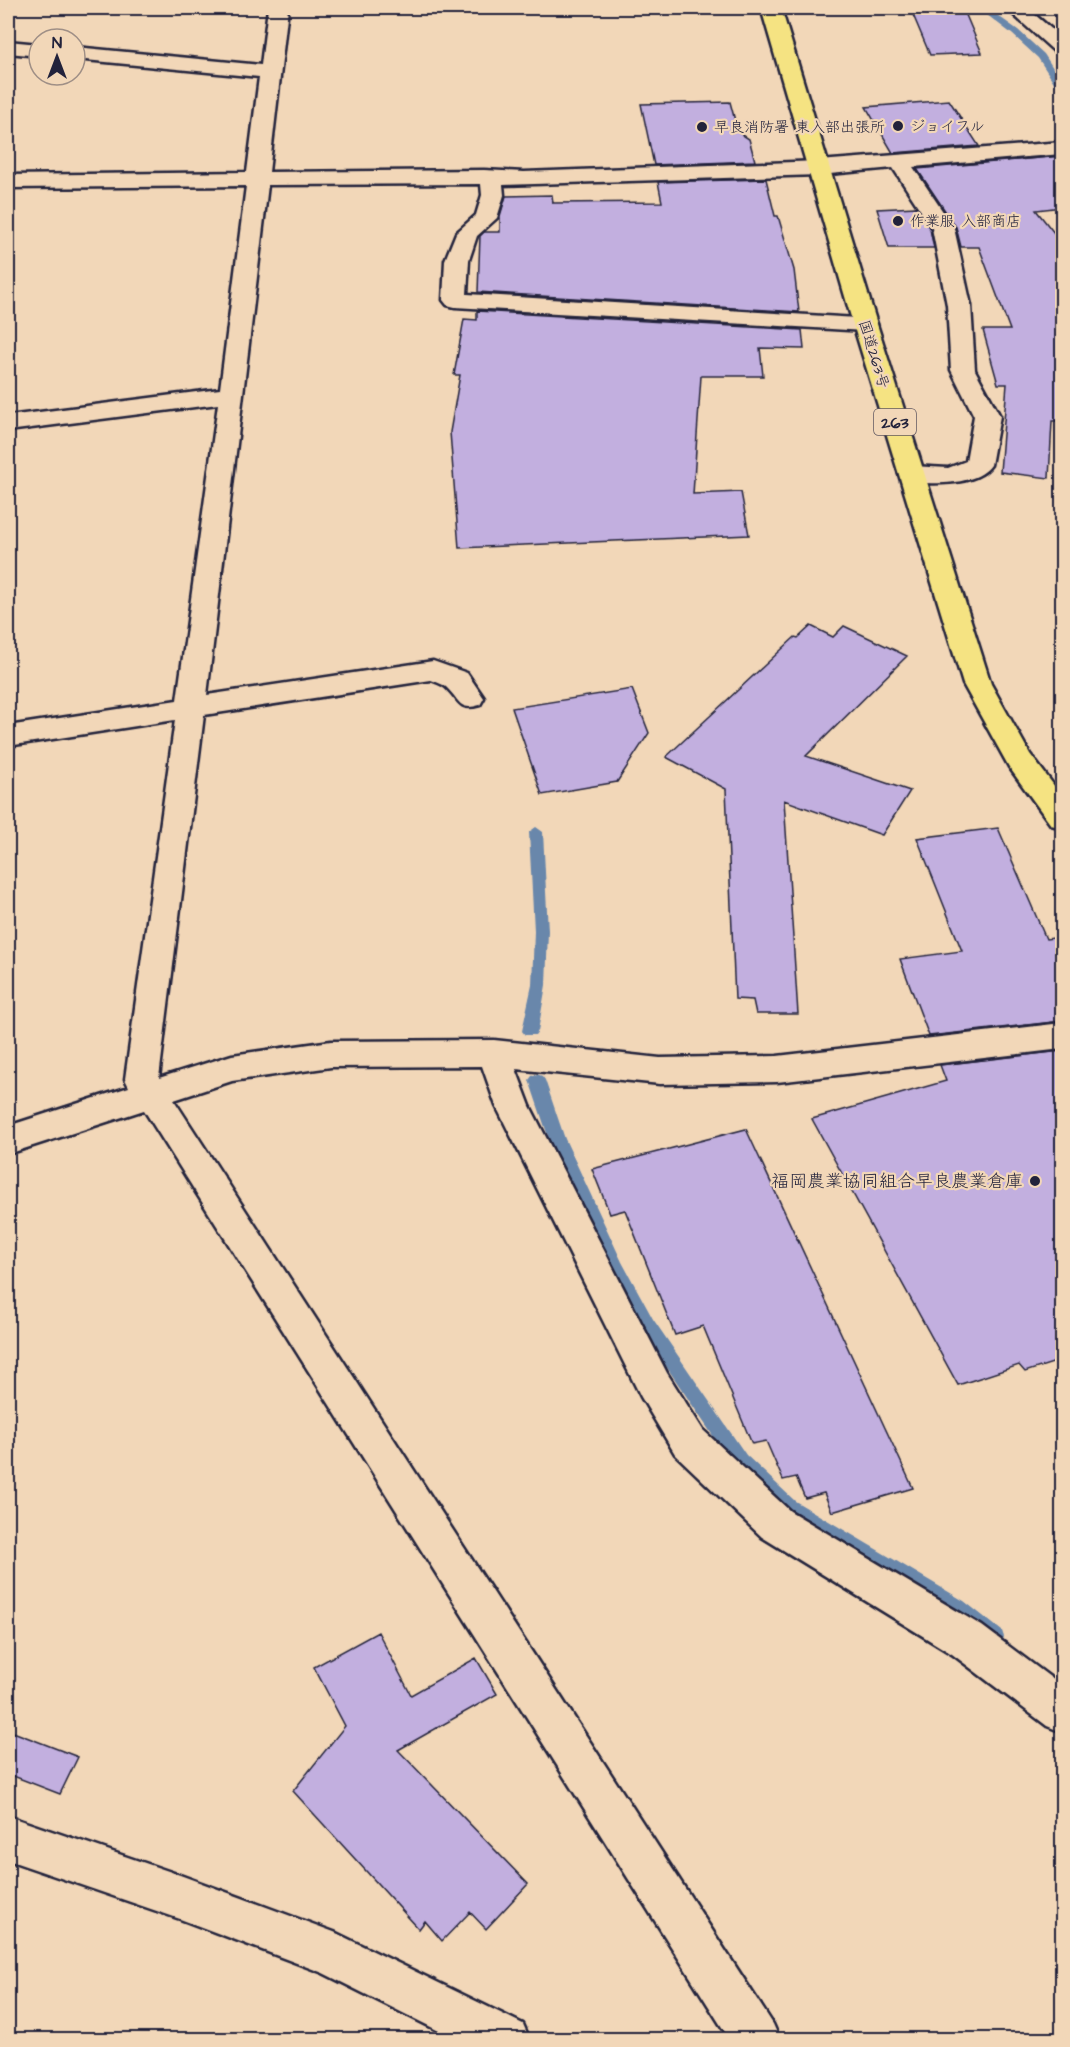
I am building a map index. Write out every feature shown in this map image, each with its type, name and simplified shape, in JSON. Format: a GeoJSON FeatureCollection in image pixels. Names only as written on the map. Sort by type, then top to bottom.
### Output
{"type":"FeatureCollection","features":[{"type":"Feature","properties":{"kind":"highway","name":"国道263号"},"geometry":{"type":"LineString","coordinates":[[771,8],[865,324],[977,684],[1019,760],[1062,817]]}},
{"type":"Feature","properties":{"kind":"street"},"geometry":{"type":"LineString","coordinates":[[278,8],[232,395],[142,1080],[757,2040]]}},
{"type":"Feature","properties":{"kind":"street"},"geometry":{"type":"LineString","coordinates":[[1016,8],[1062,48]]}},
{"type":"Feature","properties":{"kind":"street"},"geometry":{"type":"LineString","coordinates":[[8,47],[27,49]]}},
{"type":"Feature","properties":{"kind":"street"},"geometry":{"type":"LineString","coordinates":[[87,54],[270,72]]}},
{"type":"Feature","properties":{"kind":"street"},"geometry":{"type":"LineString","coordinates":[[8,182],[524,179],[819,168],[1062,148]]}},
{"type":"Feature","properties":{"kind":"street"},"geometry":{"type":"LineString","coordinates":[[900,163],[943,228],[958,305],[963,370],[987,416],[978,465],[951,476],[912,474]]}},
{"type":"Feature","properties":{"kind":"street"},"geometry":{"type":"LineString","coordinates":[[492,178],[493,195],[486,218],[467,233],[457,260],[455,300],[865,324]]}},
{"type":"Feature","properties":{"kind":"street"},"geometry":{"type":"LineString","coordinates":[[8,423],[232,395]]}},
{"type":"Feature","properties":{"kind":"street"},"geometry":{"type":"LineString","coordinates":[[8,736],[432,670],[457,680],[470,698]]}},
{"type":"Feature","properties":{"kind":"street"},"geometry":{"type":"LineString","coordinates":[[8,1140],[232,1068],[331,1054],[494,1053],[660,1071],[777,1069],[1062,1036]]}},
{"type":"Feature","properties":{"kind":"street"},"geometry":{"type":"LineString","coordinates":[[494,1053],[513,1106],[654,1385],[689,1442],[776,1524],[967,1640],[1062,1711]]}},
{"type":"Feature","properties":{"kind":"street"},"geometry":{"type":"LineString","coordinates":[[8,1838],[180,1897],[334,1955],[507,2040]]}},
{"type":"Feature","properties":{"kind":"building"},"geometry":{"type":"Polygon","coordinates":[[[963,8],[982,53],[930,55],[911,10],[963,8]]]}},
{"type":"Feature","properties":{"kind":"building"},"geometry":{"type":"Polygon","coordinates":[[[949,100],[979,146],[893,153],[866,107],[949,100]]]}},
{"type":"Feature","properties":{"kind":"building"},"geometry":{"type":"Polygon","coordinates":[[[730,102],[738,132],[749,139],[755,161],[654,165],[641,104],[730,102]]]}},
{"type":"Feature","properties":{"kind":"building"},"geometry":{"type":"Polygon","coordinates":[[[1062,156],[1062,207],[1036,210],[1062,243],[1062,421],[1052,421],[1049,478],[1000,472],[1007,384],[998,384],[983,330],[1010,330],[979,247],[961,247],[956,227],[917,169],[1062,156]]]}},
{"type":"Feature","properties":{"kind":"building"},"geometry":{"type":"Polygon","coordinates":[[[766,179],[775,216],[778,216],[794,270],[799,312],[478,292],[480,236],[484,232],[500,232],[500,216],[506,196],[552,195],[553,203],[662,202],[658,182],[766,179]]]}},
{"type":"Feature","properties":{"kind":"building","name":"作業服 入部商店"},"geometry":{"type":"Polygon","coordinates":[[[916,207],[930,229],[934,248],[889,248],[877,209],[916,207]]]}},
{"type":"Feature","properties":{"kind":"building"},"geometry":{"type":"Polygon","coordinates":[[[477,311],[802,330],[804,349],[760,348],[763,376],[701,376],[693,494],[741,492],[749,535],[459,548],[450,432],[460,375],[454,375],[464,319],[477,320],[477,311]]]}},
{"type":"Feature","properties":{"kind":"building"},"geometry":{"type":"Polygon","coordinates":[[[811,626],[833,637],[844,626],[907,656],[806,756],[910,791],[882,835],[784,800],[798,1014],[756,1014],[753,1000],[735,999],[726,789],[666,757],[795,637],[798,638],[811,626]]]}},
{"type":"Feature","properties":{"kind":"building"},"geometry":{"type":"Polygon","coordinates":[[[632,689],[649,733],[617,782],[542,795],[512,708],[632,689]]]}},
{"type":"Feature","properties":{"kind":"building"},"geometry":{"type":"Polygon","coordinates":[[[998,828],[1046,939],[1062,937],[1062,1021],[929,1036],[900,959],[962,951],[917,838],[998,828]]]}},
{"type":"Feature","properties":{"kind":"building"},"geometry":{"type":"Polygon","coordinates":[[[1062,1051],[1062,1360],[1025,1372],[1019,1365],[958,1385],[812,1119],[946,1081],[940,1065],[1062,1051]]]}},
{"type":"Feature","properties":{"kind":"building"},"geometry":{"type":"Polygon","coordinates":[[[746,1129],[913,1488],[832,1512],[824,1493],[805,1498],[796,1477],[783,1480],[766,1441],[752,1444],[703,1326],[675,1335],[625,1210],[610,1214],[592,1169],[746,1129]]]}},
{"type":"Feature","properties":{"kind":"building"},"geometry":{"type":"Polygon","coordinates":[[[378,1632],[411,1695],[476,1658],[497,1694],[398,1750],[528,1884],[486,1929],[470,1912],[442,1941],[425,1921],[419,1929],[293,1791],[345,1726],[314,1667],[378,1632]]]}},
{"type":"Feature","properties":{"kind":"building"},"geometry":{"type":"Polygon","coordinates":[[[8,1730],[78,1757],[60,1794],[8,1774],[8,1730]]]}},
{"type":"Feature","properties":{"kind":"waterway"},"geometry":{"type":"LineString","coordinates":[[982,8],[1015,32],[1041,56],[1062,88]]}},
{"type":"Feature","properties":{"kind":"waterway"},"geometry":{"type":"LineString","coordinates":[[530,1031],[539,985],[541,931],[536,832]]}},
{"type":"Feature","properties":{"kind":"waterway"},"geometry":{"type":"LineString","coordinates":[[537,1080],[557,1139],[615,1266],[647,1324],[740,1461],[789,1507],[957,1607],[995,1637]]}},
{"type":"Feature","properties":{"kind":"place","name":"ジョイフル"},"geometry":{"type":"Point","coordinates":[898,126]}},
{"type":"Feature","properties":{"kind":"place","name":"早良消防署 東入部出張所"},"geometry":{"type":"Point","coordinates":[702,127]}},
{"type":"Feature","properties":{"kind":"place","name":"作業服 入部商店"},"geometry":{"type":"Point","coordinates":[898,221]}},
{"type":"Feature","properties":{"kind":"place","name":"福岡農業協同組合早良農業倉庫"},"geometry":{"type":"Point","coordinates":[1035,1181]}}]}
